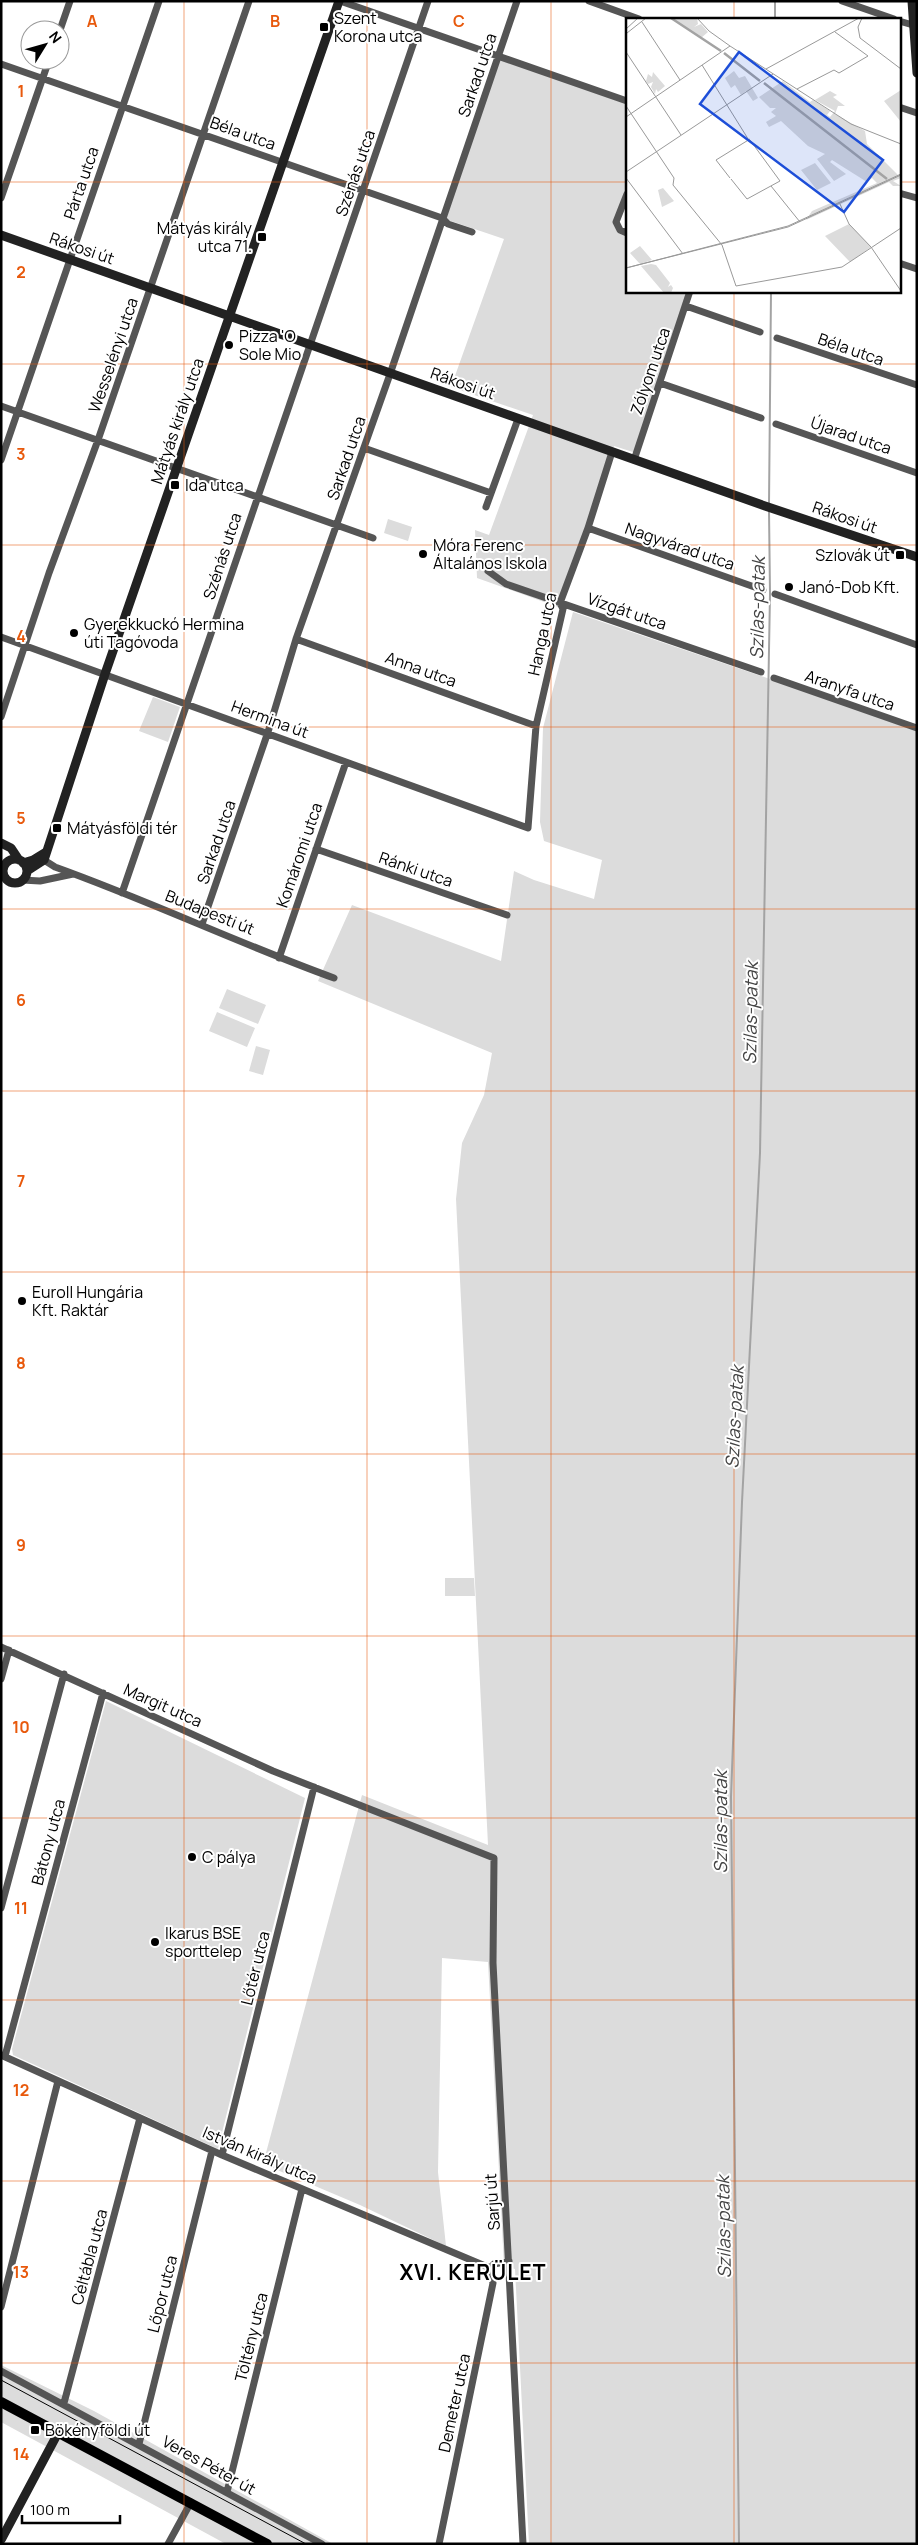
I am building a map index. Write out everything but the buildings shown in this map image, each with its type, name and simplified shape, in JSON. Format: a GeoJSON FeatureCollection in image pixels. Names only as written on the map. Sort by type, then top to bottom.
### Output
{"type":"FeatureCollection","features":[{"type":"Feature","properties":{"kind":"main road"},"geometry":{"type":"LineString","coordinates":[[1,2402],[268,2544]]}},
{"type":"Feature","properties":{"kind":"street"},"geometry":{"type":"LineString","coordinates":[[63,20],[70,1]]}},
{"type":"Feature","properties":{"kind":"street","name":"Párta utca"},"geometry":{"type":"LineString","coordinates":[[1,460],[159,1]]}},
{"type":"Feature","properties":{"kind":"street","name":"Wesselényi utca"},"geometry":{"type":"LineString","coordinates":[[1,717],[249,1]]}},
{"type":"Feature","properties":{"kind":"street"},"geometry":{"type":"LineString","coordinates":[[339,1],[626,101]]}},
{"type":"Feature","properties":{"kind":"street","name":"Mátyás király utca"},"geometry":{"type":"LineString","coordinates":[[45,856],[105,674],[339,1]]}},
{"type":"Feature","properties":{"kind":"street","name":"Szénás utca"},"geometry":{"type":"LineString","coordinates":[[122,893],[256,496],[364,190],[428,1]]}},
{"type":"Feature","properties":{"kind":"street","name":"Sarkad utca"},"geometry":{"type":"LineString","coordinates":[[202,924],[268,732],[296,638],[364,448],[517,1]]}},
{"type":"Feature","properties":{"kind":"street"},"geometry":{"type":"LineString","coordinates":[[589,1],[636,18]]}},
{"type":"Feature","properties":{"kind":"street"},"geometry":{"type":"LineString","coordinates":[[842,1],[891,18]]}},
{"type":"Feature","properties":{"kind":"street"},"geometry":{"type":"LineString","coordinates":[[914,7],[913,25],[917,74]]}},
{"type":"Feature","properties":{"kind":"street"},"geometry":{"type":"LineString","coordinates":[[900,21],[913,25]]}},
{"type":"Feature","properties":{"kind":"street","name":"Béla utca"},"geometry":{"type":"LineString","coordinates":[[1,64],[364,190],[442,218],[448,224],[472,232]]}},
{"type":"Feature","properties":{"kind":"street"},"geometry":{"type":"LineString","coordinates":[[1,198],[45,70]]}},
{"type":"Feature","properties":{"kind":"street"},"geometry":{"type":"LineString","coordinates":[[900,107],[917,113]]}},
{"type":"Feature","properties":{"kind":"street"},"geometry":{"type":"LineString","coordinates":[[900,193],[917,198]]}},
{"type":"Feature","properties":{"kind":"street"},"geometry":{"type":"LineString","coordinates":[[626,197],[616,222],[620,230],[626,233]]}},
{"type":"Feature","properties":{"kind":"street","name":"Rákosi út"},"geometry":{"type":"LineString","coordinates":[[1,235],[634,460],[917,557]]}},
{"type":"Feature","properties":{"kind":"street"},"geometry":{"type":"LineString","coordinates":[[900,264],[917,269]]}},
{"type":"Feature","properties":{"kind":"street","name":"Zólyom utca"},"geometry":{"type":"LineString","coordinates":[[634,460],[690,292]]}},
{"type":"Feature","properties":{"kind":"street"},"geometry":{"type":"LineString","coordinates":[[686,306],[760,332]]}},
{"type":"Feature","properties":{"kind":"street","name":"Béla utca"},"geometry":{"type":"LineString","coordinates":[[777,338],[917,385]]}},
{"type":"Feature","properties":{"kind":"street"},"geometry":{"type":"LineString","coordinates":[[660,383],[761,418]]}},
{"type":"Feature","properties":{"kind":"street"},"geometry":{"type":"LineString","coordinates":[[1,406],[373,538]]}},
{"type":"Feature","properties":{"kind":"street"},"geometry":{"type":"LineString","coordinates":[[486,507],[518,418]]}},
{"type":"Feature","properties":{"kind":"street","name":"Újarad utca"},"geometry":{"type":"LineString","coordinates":[[776,424],[917,473]]}},
{"type":"Feature","properties":{"kind":"street"},"geometry":{"type":"LineString","coordinates":[[364,448],[491,493]]}},
{"type":"Feature","properties":{"kind":"street","name":"Hanga utca"},"geometry":{"type":"LineString","coordinates":[[528,828],[536,726],[563,609],[560,602],[588,528],[612,452]]}},
{"type":"Feature","properties":{"kind":"street","name":"Nagyvárad utca"},"geometry":{"type":"LineString","coordinates":[[588,528],[764,590]]}},
{"type":"Feature","properties":{"kind":"street","name":"Vízgát utca"},"geometry":{"type":"LineString","coordinates":[[488,571],[506,584],[761,672]]}},
{"type":"Feature","properties":{"kind":"street"},"geometry":{"type":"LineString","coordinates":[[775,594],[917,645]]}},
{"type":"Feature","properties":{"kind":"street","name":"Hermina út"},"geometry":{"type":"LineString","coordinates":[[1,637],[268,732],[528,828]]}},
{"type":"Feature","properties":{"kind":"street","name":"Anna utca"},"geometry":{"type":"LineString","coordinates":[[296,638],[536,726]]}},
{"type":"Feature","properties":{"kind":"street","name":"Aranyfa utca"},"geometry":{"type":"LineString","coordinates":[[774,678],[917,728]]}},
{"type":"Feature","properties":{"kind":"street","name":"Komáromi utca"},"geometry":{"type":"LineString","coordinates":[[279,958],[346,762]]}},
{"type":"Feature","properties":{"kind":"street"},"geometry":{"type":"LineString","coordinates":[[1,843],[11,848],[23,869]]}},
{"type":"Feature","properties":{"kind":"street","name":"Ránki utca"},"geometry":{"type":"LineString","coordinates":[[316,849],[506,915]]}},
{"type":"Feature","properties":{"kind":"street"},"geometry":{"type":"LineString","coordinates":[[1,887],[10,882],[33,860],[45,856]]}},
{"type":"Feature","properties":{"kind":"street","name":"Budapesti út"},"geometry":{"type":"LineString","coordinates":[[45,856],[74,873],[202,924],[279,958],[334,978]]}},
{"type":"Feature","properties":{"kind":"street"},"geometry":{"type":"LineString","coordinates":[[10,882],[2,870],[8,861],[40,881],[45,878],[74,873]]}},
{"type":"Feature","properties":{"kind":"street","name":"Margit utca"},"geometry":{"type":"LineString","coordinates":[[1,1646],[314,1787],[494,1858]]}},
{"type":"Feature","properties":{"kind":"street"},"geometry":{"type":"LineString","coordinates":[[1,1678],[9,1650]]}},
{"type":"Feature","properties":{"kind":"street"},"geometry":{"type":"LineString","coordinates":[[1,1908],[64,1674]]}},
{"type":"Feature","properties":{"kind":"street","name":"Bátony utca"},"geometry":{"type":"LineString","coordinates":[[3,2055],[103,1693]]}},
{"type":"Feature","properties":{"kind":"street","name":"Lőtér utca"},"geometry":{"type":"LineString","coordinates":[[222,2155],[314,1787]]}},
{"type":"Feature","properties":{"kind":"street","name":"Sarjú út"},"geometry":{"type":"LineString","coordinates":[[494,1858],[493,1963],[523,2544]]}},
{"type":"Feature","properties":{"kind":"street","name":"István király utca"},"geometry":{"type":"LineString","coordinates":[[3,2055],[222,2155],[490,2268]]}},
{"type":"Feature","properties":{"kind":"street"},"geometry":{"type":"LineString","coordinates":[[1,2307],[58,2081]]}},
{"type":"Feature","properties":{"kind":"street","name":"Céltábla utca"},"geometry":{"type":"LineString","coordinates":[[64,2403],[140,2118]]}},
{"type":"Feature","properties":{"kind":"street","name":"Lőpor utca"},"geometry":{"type":"LineString","coordinates":[[139,2444],[212,2150]]}},
{"type":"Feature","properties":{"kind":"street","name":"Töltény utca"},"geometry":{"type":"LineString","coordinates":[[227,2492],[302,2189]]}},
{"type":"Feature","properties":{"kind":"street"},"geometry":{"type":"LineString","coordinates":[[490,2268],[494,2264],[509,2261]]}},
{"type":"Feature","properties":{"kind":"street","name":"Demeter utca"},"geometry":{"type":"LineString","coordinates":[[438,2544],[493,2282],[490,2268]]}},
{"type":"Feature","properties":{"kind":"street","name":"Veres Péter út"},"geometry":{"type":"LineString","coordinates":[[1,2371],[64,2403],[322,2544]]}},
{"type":"Feature","properties":{"kind":"street"},"geometry":{"type":"LineString","coordinates":[[1,2540],[58,2433]]}},
{"type":"Feature","properties":{"kind":"street"},"geometry":{"type":"LineString","coordinates":[[168,2544],[190,2502]]}},
{"type":"Feature","properties":{"kind":"shaded area"},"geometry":{"type":"Polygon","coordinates":[[[498,57],[626,101],[626,197],[616,222],[626,232],[626,292],[690,292],[636,453],[614,446],[558,607],[477,578],[475,530],[489,535],[533,415],[451,387],[504,239],[442,218],[498,57]]]}},
{"type":"Feature","properties":{"kind":"shaded area"},"geometry":{"type":"Polygon","coordinates":[[[388,519],[412,527],[408,541],[384,533],[388,519]]]}},
{"type":"Feature","properties":{"kind":"shaded area"},"geometry":{"type":"Polygon","coordinates":[[[573,612],[917,729],[917,2544],[529,2544],[515,2269],[504,2266],[488,1962],[442,1958],[438,2172],[446,2246],[360,2205],[263,2164],[362,1795],[488,1845],[456,1199],[462,1143],[484,1095],[492,1053],[318,981],[352,905],[501,961],[514,871],[534,880],[594,899],[602,860],[544,841],[540,822],[543,728],[573,612]]]}},
{"type":"Feature","properties":{"kind":"shaded area"},"geometry":{"type":"Polygon","coordinates":[[[153,697],[180,707],[168,742],[139,731],[153,697]]]}},
{"type":"Feature","properties":{"kind":"shaded area"},"geometry":{"type":"Polygon","coordinates":[[[227,989],[266,1005],[258,1024],[219,1008],[227,989]]]}},
{"type":"Feature","properties":{"kind":"shaded area"},"geometry":{"type":"Polygon","coordinates":[[[217,1012],[255,1028],[247,1047],[209,1031],[217,1012]]]}},
{"type":"Feature","properties":{"kind":"shaded area"},"geometry":{"type":"Polygon","coordinates":[[[256,1046],[270,1050],[263,1075],[249,1071],[256,1046]]]}},
{"type":"Feature","properties":{"kind":"shaded area"},"geometry":{"type":"Polygon","coordinates":[[[445,1578],[474,1578],[475,1596],[445,1596],[445,1578]]]}},
{"type":"Feature","properties":{"kind":"shaded area","name":"Ikarus BSE sporttelep"},"geometry":{"type":"Polygon","coordinates":[[[106,1701],[305,1798],[218,2149],[13,2055],[12,2049],[106,1701]]]}},
{"type":"Feature","properties":{"kind":"shaded area"},"geometry":{"type":"Polygon","coordinates":[[[1,2365],[94,2411],[333,2544],[226,2544],[1,2422],[1,2365]]]}},
{"type":"Feature","properties":{"kind":"waterway","name":"Szilas-patak"},"geometry":{"type":"LineString","coordinates":[[775,1],[775,18]]}},
{"type":"Feature","properties":{"kind":"waterway","name":"Szilas-patak"},"geometry":{"type":"LineString","coordinates":[[769,504],[771,292]]}},
{"type":"Feature","properties":{"kind":"waterway","name":"Szilas-patak"},"geometry":{"type":"LineString","coordinates":[[739,2544],[731,1797],[742,1502],[760,1153],[770,594],[769,511]]}},
{"type":"Feature","properties":{"kind":"tram line"},"geometry":{"type":"LineString","coordinates":[[1,2380],[306,2544]]}},
{"type":"Feature","properties":{"kind":"place","name":"Szent Korona utca"},"geometry":{"type":"Point","coordinates":[324,27]}},
{"type":"Feature","properties":{"kind":"place","name":"Mátyás király utca 71."},"geometry":{"type":"Point","coordinates":[262,237]}},
{"type":"Feature","properties":{"kind":"place","name":"Pizza 'O Sole Mio"},"geometry":{"type":"Point","coordinates":[229,345]}},
{"type":"Feature","properties":{"kind":"place","name":"Ida utca"},"geometry":{"type":"Point","coordinates":[175,485]}},
{"type":"Feature","properties":{"kind":"place","name":"Móra Ferenc Általános Iskola"},"geometry":{"type":"Point","coordinates":[423,554]}},
{"type":"Feature","properties":{"kind":"place","name":"Szlovák út"},"geometry":{"type":"Point","coordinates":[900,555]}},
{"type":"Feature","properties":{"kind":"place","name":"Janó-Dob Kft."},"geometry":{"type":"Point","coordinates":[789,587]}},
{"type":"Feature","properties":{"kind":"place","name":"Gyerekkuckó Hermina úti Tagóvoda"},"geometry":{"type":"Point","coordinates":[74,633]}},
{"type":"Feature","properties":{"kind":"place","name":"Mátyásföldi tér"},"geometry":{"type":"Point","coordinates":[57,828]}},
{"type":"Feature","properties":{"kind":"place","name":"Euroll Hungária Kft. Raktár"},"geometry":{"type":"Point","coordinates":[22,1301]}},
{"type":"Feature","properties":{"kind":"place","name":"C pálya"},"geometry":{"type":"Point","coordinates":[192,1857]}},
{"type":"Feature","properties":{"kind":"place","name":"Ikarus BSE sporttelep"},"geometry":{"type":"Point","coordinates":[155,1942]}},
{"type":"Feature","properties":{"kind":"place","name":"Bökényföldi út"},"geometry":{"type":"Point","coordinates":[35,2430]}},
{"type":"Feature","properties":{"kind":"district","name":"XVI. KERÜLET"},"geometry":{"type":"Point","coordinates":[473,2272]}}]}
